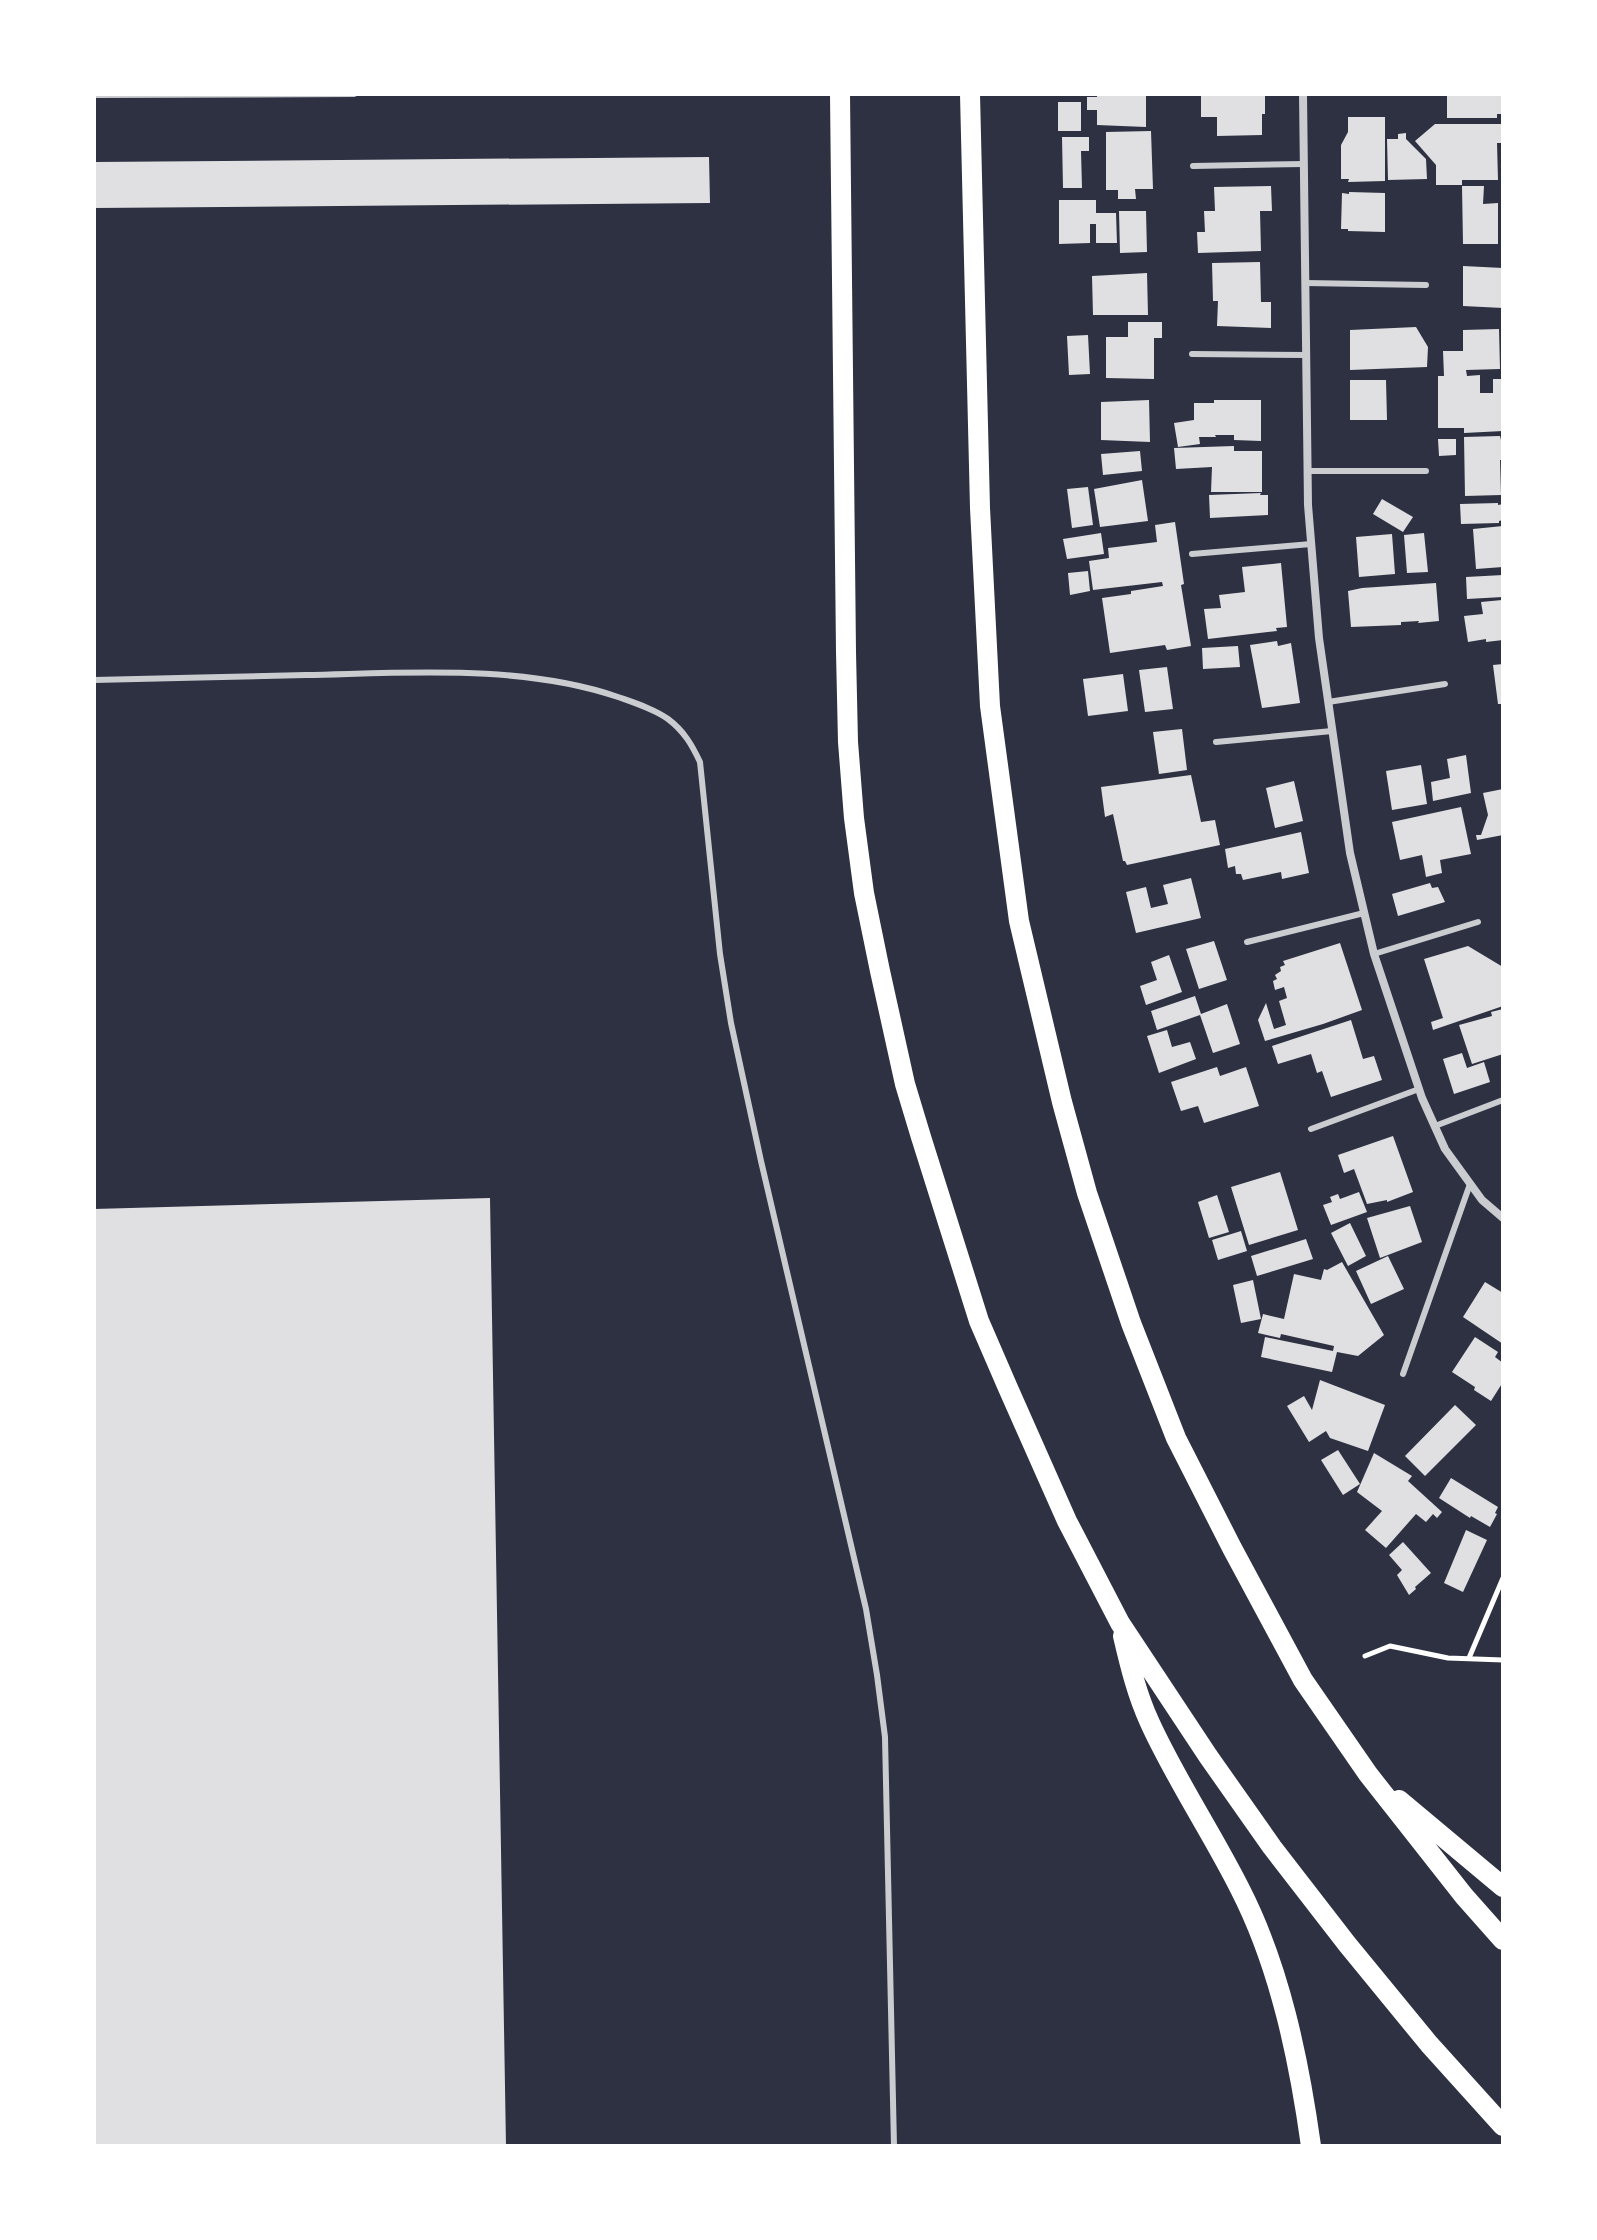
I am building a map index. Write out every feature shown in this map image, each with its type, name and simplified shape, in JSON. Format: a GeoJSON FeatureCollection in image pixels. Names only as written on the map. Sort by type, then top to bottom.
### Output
{"type":"FeatureCollection","features":[{"type":"Feature","properties":{"kind":"main road"},"geometry":{"type":"LineString","coordinates":[[840,94],[848,742],[854,818],[864,893],[905,1084],[979,1321],[1067,1521],[1120,1623],[1272,1847],[1429,2044],[1503,2126]]}},
{"type":"Feature","properties":{"kind":"main road"},"geometry":{"type":"LineString","coordinates":[[970,94],[980,508],[990,706],[1019,921],[1087,1193],[1131,1323],[1176,1438],[1303,1680],[1368,1774],[1464,1896],[1503,1940]]}},
{"type":"Feature","properties":{"kind":"main road"},"geometry":{"type":"LineString","coordinates":[[1120,1623],[1133,1680],[1150,1723],[1241,1891],[1267,1956],[1284,2009],[1303,2090],[1311,2146]]}},
{"type":"Feature","properties":{"kind":"main road"},"geometry":{"type":"LineString","coordinates":[[1368,1774],[1503,1887]]}},
{"type":"Feature","properties":{"kind":"street"},"geometry":{"type":"LineString","coordinates":[[1303,94],[1307,471],[1311,544],[1319,638],[1350,853],[1374,954],[1419,1089],[1445,1149],[1482,1200],[1503,1218]]}},
{"type":"Feature","properties":{"kind":"lane"},"geometry":{"type":"LineString","coordinates":[[94,95],[354,94]]}},
{"type":"Feature","properties":{"kind":"lane"},"geometry":{"type":"LineString","coordinates":[[1193,166],[1304,164]]}},
{"type":"Feature","properties":{"kind":"lane"},"geometry":{"type":"LineString","coordinates":[[1305,283],[1426,285]]}},
{"type":"Feature","properties":{"kind":"lane"},"geometry":{"type":"LineString","coordinates":[[1192,354],[1307,355]]}},
{"type":"Feature","properties":{"kind":"lane"},"geometry":{"type":"LineString","coordinates":[[1307,471],[1426,471]]}},
{"type":"Feature","properties":{"kind":"lane"},"geometry":{"type":"LineString","coordinates":[[1192,554],[1311,544]]}},
{"type":"Feature","properties":{"kind":"lane"},"geometry":{"type":"LineString","coordinates":[[94,680],[374,674],[521,677],[600,691],[640,705],[668,719],[687,736],[700,762],[720,954],[731,1023],[866,1609],[877,1675],[885,1737],[894,2146]]}},
{"type":"Feature","properties":{"kind":"lane"},"geometry":{"type":"LineString","coordinates":[[1328,702],[1445,684]]}},
{"type":"Feature","properties":{"kind":"lane"},"geometry":{"type":"LineString","coordinates":[[1216,742],[1332,731]]}},
{"type":"Feature","properties":{"kind":"lane"},"geometry":{"type":"LineString","coordinates":[[1247,942],[1364,913]]}},
{"type":"Feature","properties":{"kind":"lane"},"geometry":{"type":"LineString","coordinates":[[1374,954],[1478,922]]}},
{"type":"Feature","properties":{"kind":"lane"},"geometry":{"type":"LineString","coordinates":[[1311,1129],[1419,1089]]}},
{"type":"Feature","properties":{"kind":"lane"},"geometry":{"type":"LineString","coordinates":[[1435,1126],[1503,1100]]}},
{"type":"Feature","properties":{"kind":"lane"},"geometry":{"type":"LineString","coordinates":[[1403,1374],[1470,1184]]}},
{"type":"Feature","properties":{"kind":"path"},"geometry":{"type":"LineString","coordinates":[[1469,1658],[1503,1578]]}},
{"type":"Feature","properties":{"kind":"path"},"geometry":{"type":"LineString","coordinates":[[1365,1656],[1390,1646],[1448,1658],[1503,1660]]}},
{"type":"Feature","properties":{"kind":"building"},"geometry":{"type":"Polygon","coordinates":[[[1097,94],[1146,94],[1146,127],[1097,125],[1097,110],[1087,110],[1087,97],[1097,97],[1097,94]]]}},
{"type":"Feature","properties":{"kind":"building"},"geometry":{"type":"Polygon","coordinates":[[[1201,94],[1265,94],[1262,135],[1217,136],[1217,117],[1201,117],[1201,94]]]}},
{"type":"Feature","properties":{"kind":"building"},"geometry":{"type":"Polygon","coordinates":[[[1447,94],[1503,94],[1503,114],[1497,114],[1497,118],[1447,118],[1447,94]]]}},
{"type":"Feature","properties":{"kind":"building"},"geometry":{"type":"Polygon","coordinates":[[[1058,102],[1081,102],[1081,131],[1058,131],[1058,102]]]}},
{"type":"Feature","properties":{"kind":"building"},"geometry":{"type":"Polygon","coordinates":[[[1348,117],[1385,117],[1385,181],[1348,182],[1349,179],[1341,179],[1341,145],[1348,132],[1348,117]]]}},
{"type":"Feature","properties":{"kind":"building"},"geometry":{"type":"Polygon","coordinates":[[[1435,124],[1503,124],[1503,143],[1497,143],[1498,180],[1462,180],[1462,185],[1436,185],[1436,165],[1415,141],[1435,124]]]}},
{"type":"Feature","properties":{"kind":"building"},"geometry":{"type":"Polygon","coordinates":[[[1151,131],[1153,189],[1135,189],[1136,199],[1118,199],[1118,190],[1106,190],[1106,132],[1151,131]]]}},
{"type":"Feature","properties":{"kind":"building"},"geometry":{"type":"Polygon","coordinates":[[[1406,133],[1406,139],[1426,159],[1427,179],[1388,180],[1387,139],[1398,139],[1398,134],[1406,133]]]}},
{"type":"Feature","properties":{"kind":"building"},"geometry":{"type":"Polygon","coordinates":[[[1062,137],[1089,137],[1089,151],[1081,151],[1082,188],[1063,188],[1062,137]]]}},
{"type":"Feature","properties":{"kind":"building"},"geometry":{"type":"Polygon","coordinates":[[[709,157],[710,203],[94,208],[94,162],[709,157]]]}},
{"type":"Feature","properties":{"kind":"building"},"geometry":{"type":"Polygon","coordinates":[[[1271,186],[1272,211],[1260,211],[1261,251],[1198,253],[1197,232],[1205,232],[1204,211],[1215,211],[1214,187],[1271,186]]]}},
{"type":"Feature","properties":{"kind":"building"},"geometry":{"type":"Polygon","coordinates":[[[1462,186],[1484,186],[1483,204],[1498,203],[1498,244],[1463,244],[1462,186]]]}},
{"type":"Feature","properties":{"kind":"building"},"geometry":{"type":"Polygon","coordinates":[[[1342,193],[1385,193],[1385,232],[1341,229],[1342,193]]]}},
{"type":"Feature","properties":{"kind":"building"},"geometry":{"type":"Polygon","coordinates":[[[1059,200],[1096,200],[1096,213],[1116,213],[1117,243],[1096,243],[1096,224],[1090,224],[1090,243],[1059,244],[1059,200]]]}},
{"type":"Feature","properties":{"kind":"building"},"geometry":{"type":"Polygon","coordinates":[[[1119,211],[1146,211],[1147,252],[1120,253],[1119,211]]]}},
{"type":"Feature","properties":{"kind":"building"},"geometry":{"type":"Polygon","coordinates":[[[1260,262],[1261,302],[1271,302],[1271,328],[1217,326],[1218,301],[1213,301],[1212,263],[1260,262]]]}},
{"type":"Feature","properties":{"kind":"building"},"geometry":{"type":"Polygon","coordinates":[[[1463,266],[1503,268],[1503,308],[1463,306],[1463,266]]]}},
{"type":"Feature","properties":{"kind":"building"},"geometry":{"type":"Polygon","coordinates":[[[1147,273],[1148,315],[1093,315],[1092,276],[1147,273]]]}},
{"type":"Feature","properties":{"kind":"building"},"geometry":{"type":"Polygon","coordinates":[[[1128,322],[1162,322],[1162,338],[1154,338],[1154,379],[1106,378],[1106,337],[1128,337],[1128,322]]]}},
{"type":"Feature","properties":{"kind":"building"},"geometry":{"type":"Polygon","coordinates":[[[1416,327],[1428,347],[1427,367],[1350,370],[1350,330],[1416,327]]]}},
{"type":"Feature","properties":{"kind":"building"},"geometry":{"type":"Polygon","coordinates":[[[1499,329],[1500,369],[1466,370],[1467,376],[1480,375],[1480,393],[1493,393],[1493,379],[1503,379],[1503,431],[1464,433],[1464,428],[1438,428],[1438,376],[1444,376],[1443,351],[1463,351],[1463,330],[1499,329]]]}},
{"type":"Feature","properties":{"kind":"building"},"geometry":{"type":"Polygon","coordinates":[[[1088,335],[1090,374],[1069,375],[1067,336],[1088,335]]]}},
{"type":"Feature","properties":{"kind":"building"},"geometry":{"type":"Polygon","coordinates":[[[1350,380],[1386,380],[1387,420],[1350,420],[1350,380]]]}},
{"type":"Feature","properties":{"kind":"building"},"geometry":{"type":"Polygon","coordinates":[[[1149,400],[1150,442],[1101,440],[1101,402],[1149,400]]]}},
{"type":"Feature","properties":{"kind":"building"},"geometry":{"type":"Polygon","coordinates":[[[1214,400],[1261,400],[1261,441],[1234,440],[1234,435],[1215,435],[1199,437],[1200,444],[1178,447],[1174,423],[1194,420],[1194,403],[1214,403],[1214,400]]]}},
{"type":"Feature","properties":{"kind":"building"},"geometry":{"type":"Polygon","coordinates":[[[1500,436],[1503,440],[1501,495],[1465,496],[1464,437],[1500,436]]]}},
{"type":"Feature","properties":{"kind":"building"},"geometry":{"type":"Polygon","coordinates":[[[1438,439],[1456,439],[1456,455],[1439,456],[1438,439]]]}},
{"type":"Feature","properties":{"kind":"building"},"geometry":{"type":"Polygon","coordinates":[[[1234,446],[1234,451],[1262,451],[1262,492],[1211,492],[1212,467],[1176,469],[1174,448],[1234,446]]]}},
{"type":"Feature","properties":{"kind":"building"},"geometry":{"type":"Polygon","coordinates":[[[1140,451],[1142,471],[1103,475],[1101,454],[1140,451]]]}},
{"type":"Feature","properties":{"kind":"building"},"geometry":{"type":"Polygon","coordinates":[[[1142,480],[1148,521],[1100,527],[1094,489],[1142,480]]]}},
{"type":"Feature","properties":{"kind":"building"},"geometry":{"type":"Polygon","coordinates":[[[1088,487],[1093,525],[1072,528],[1067,489],[1088,487]]]}},
{"type":"Feature","properties":{"kind":"building"},"geometry":{"type":"Polygon","coordinates":[[[1209,495],[1268,495],[1268,515],[1210,518],[1209,495]]]}},
{"type":"Feature","properties":{"kind":"building"},"geometry":{"type":"Polygon","coordinates":[[[1382,499],[1413,517],[1403,532],[1373,514],[1382,499]]]}},
{"type":"Feature","properties":{"kind":"building"},"geometry":{"type":"Polygon","coordinates":[[[1460,504],[1503,504],[1503,520],[1499,523],[1461,524],[1460,504]]]}},
{"type":"Feature","properties":{"kind":"building"},"geometry":{"type":"Polygon","coordinates":[[[1175,522],[1191,646],[1167,650],[1165,645],[1110,653],[1102,598],[1163,586],[1162,582],[1093,590],[1089,561],[1109,558],[1108,548],[1157,542],[1155,525],[1175,522]]]}},
{"type":"Feature","properties":{"kind":"building"},"geometry":{"type":"Polygon","coordinates":[[[1503,526],[1503,567],[1476,569],[1473,529],[1503,526]]]}},
{"type":"Feature","properties":{"kind":"building"},"geometry":{"type":"Polygon","coordinates":[[[1101,533],[1104,554],[1067,559],[1063,539],[1101,533]]]}},
{"type":"Feature","properties":{"kind":"building"},"geometry":{"type":"Polygon","coordinates":[[[1424,533],[1428,572],[1407,573],[1404,535],[1424,533]]]}},
{"type":"Feature","properties":{"kind":"building"},"geometry":{"type":"Polygon","coordinates":[[[1392,534],[1395,574],[1359,577],[1356,537],[1392,534]]]}},
{"type":"Feature","properties":{"kind":"building"},"geometry":{"type":"Polygon","coordinates":[[[1281,563],[1287,627],[1276,628],[1277,631],[1208,639],[1204,609],[1221,608],[1219,595],[1245,592],[1242,567],[1281,563]]]}},
{"type":"Feature","properties":{"kind":"building"},"geometry":{"type":"Polygon","coordinates":[[[1088,571],[1090,591],[1070,595],[1068,573],[1088,571]]]}},
{"type":"Feature","properties":{"kind":"building"},"geometry":{"type":"Polygon","coordinates":[[[1503,575],[1503,597],[1467,599],[1466,577],[1503,575]]]}},
{"type":"Feature","properties":{"kind":"building"},"geometry":{"type":"Polygon","coordinates":[[[1436,583],[1439,621],[1351,627],[1348,591],[1436,583]]]}},
{"type":"Feature","properties":{"kind":"building"},"geometry":{"type":"Polygon","coordinates":[[[1502,600],[1503,640],[1468,642],[1464,616],[1483,614],[1481,602],[1502,600]]]}},
{"type":"Feature","properties":{"kind":"building"},"geometry":{"type":"Polygon","coordinates":[[[1277,641],[1278,646],[1291,643],[1300,703],[1262,708],[1250,645],[1277,641]]]}},
{"type":"Feature","properties":{"kind":"building"},"geometry":{"type":"Polygon","coordinates":[[[1238,646],[1240,667],[1203,669],[1202,648],[1238,646]]]}},
{"type":"Feature","properties":{"kind":"building"},"geometry":{"type":"Polygon","coordinates":[[[1503,664],[1503,704],[1498,704],[1493,665],[1503,664]]]}},
{"type":"Feature","properties":{"kind":"building"},"geometry":{"type":"Polygon","coordinates":[[[1167,667],[1173,709],[1145,712],[1139,670],[1167,667]]]}},
{"type":"Feature","properties":{"kind":"building"},"geometry":{"type":"Polygon","coordinates":[[[1123,674],[1128,711],[1088,716],[1083,679],[1123,674]]]}},
{"type":"Feature","properties":{"kind":"building"},"geometry":{"type":"Polygon","coordinates":[[[1182,729],[1187,770],[1159,774],[1153,732],[1182,729]]]}},
{"type":"Feature","properties":{"kind":"building"},"geometry":{"type":"Polygon","coordinates":[[[1466,755],[1471,793],[1433,801],[1431,782],[1450,778],[1447,759],[1466,755]]]}},
{"type":"Feature","properties":{"kind":"building"},"geometry":{"type":"Polygon","coordinates":[[[1421,765],[1427,804],[1392,810],[1386,771],[1421,765]]]}},
{"type":"Feature","properties":{"kind":"building"},"geometry":{"type":"Polygon","coordinates":[[[1191,775],[1201,822],[1215,820],[1220,845],[1127,865],[1123,861],[1113,814],[1105,817],[1101,787],[1191,775]]]}},
{"type":"Feature","properties":{"kind":"building"},"geometry":{"type":"Polygon","coordinates":[[[1294,781],[1303,821],[1275,828],[1266,788],[1294,781]]]}},
{"type":"Feature","properties":{"kind":"building"},"geometry":{"type":"Polygon","coordinates":[[[1503,789],[1503,835],[1477,840],[1476,835],[1481,835],[1488,815],[1483,793],[1503,789]]]}},
{"type":"Feature","properties":{"kind":"building"},"geometry":{"type":"Polygon","coordinates":[[[1461,807],[1471,854],[1440,860],[1442,873],[1426,877],[1422,855],[1400,860],[1392,822],[1461,807]]]}},
{"type":"Feature","properties":{"kind":"building"},"geometry":{"type":"Polygon","coordinates":[[[1301,832],[1309,873],[1282,879],[1281,872],[1243,880],[1241,874],[1236,874],[1235,866],[1228,868],[1225,849],[1301,832]]]}},
{"type":"Feature","properties":{"kind":"building"},"geometry":{"type":"Polygon","coordinates":[[[1191,878],[1201,918],[1136,933],[1126,892],[1146,887],[1151,908],[1168,904],[1163,885],[1191,878]]]}},
{"type":"Feature","properties":{"kind":"building"},"geometry":{"type":"Polygon","coordinates":[[[1430,883],[1432,888],[1438,887],[1445,902],[1398,916],[1392,894],[1430,883]]]}},
{"type":"Feature","properties":{"kind":"building"},"geometry":{"type":"Polygon","coordinates":[[[1214,941],[1227,980],[1199,989],[1186,949],[1214,941]]]}},
{"type":"Feature","properties":{"kind":"building"},"geometry":{"type":"Polygon","coordinates":[[[1340,943],[1362,1010],[1265,1041],[1258,1020],[1266,1003],[1274,1029],[1286,1025],[1279,1001],[1287,998],[1284,987],[1275,990],[1273,981],[1281,971],[1280,967],[1285,965],[1283,961],[1340,943]]]}},
{"type":"Feature","properties":{"kind":"building"},"geometry":{"type":"Polygon","coordinates":[[[1468,946],[1503,967],[1503,1006],[1433,1030],[1431,1022],[1443,1018],[1424,959],[1468,946]]]}},
{"type":"Feature","properties":{"kind":"building"},"geometry":{"type":"Polygon","coordinates":[[[1169,955],[1182,992],[1146,1005],[1140,986],[1157,980],[1151,962],[1169,955]]]}},
{"type":"Feature","properties":{"kind":"building"},"geometry":{"type":"Polygon","coordinates":[[[1195,996],[1201,1014],[1227,1004],[1240,1044],[1213,1053],[1200,1015],[1157,1030],[1151,1011],[1195,996]]]}},
{"type":"Feature","properties":{"kind":"building"},"geometry":{"type":"Polygon","coordinates":[[[1503,1009],[1503,1054],[1472,1064],[1459,1025],[1492,1016],[1491,1012],[1503,1009]]]}},
{"type":"Feature","properties":{"kind":"building"},"geometry":{"type":"Polygon","coordinates":[[[1351,1020],[1363,1059],[1374,1056],[1382,1080],[1331,1097],[1322,1071],[1317,1073],[1311,1054],[1278,1064],[1272,1046],[1351,1020]]]}},
{"type":"Feature","properties":{"kind":"building"},"geometry":{"type":"Polygon","coordinates":[[[1167,1030],[1172,1047],[1190,1042],[1196,1059],[1159,1073],[1147,1036],[1167,1030]]]}},
{"type":"Feature","properties":{"kind":"building"},"geometry":{"type":"Polygon","coordinates":[[[1462,1053],[1467,1068],[1484,1062],[1490,1082],[1454,1094],[1443,1059],[1462,1053]]]}},
{"type":"Feature","properties":{"kind":"building"},"geometry":{"type":"Polygon","coordinates":[[[1217,1067],[1220,1076],[1246,1067],[1259,1106],[1204,1123],[1198,1106],[1181,1111],[1171,1082],[1217,1067]]]}},
{"type":"Feature","properties":{"kind":"building"},"geometry":{"type":"Polygon","coordinates":[[[1393,1136],[1413,1192],[1387,1202],[1367,1204],[1354,1169],[1344,1173],[1338,1155],[1393,1136]]]}},
{"type":"Feature","properties":{"kind":"building"},"geometry":{"type":"Polygon","coordinates":[[[1280,1172],[1298,1230],[1249,1245],[1231,1187],[1280,1172]]]}},
{"type":"Feature","properties":{"kind":"building"},"geometry":{"type":"Polygon","coordinates":[[[1359,1192],[1367,1212],[1331,1225],[1323,1205],[1332,1202],[1330,1197],[1338,1194],[1340,1199],[1359,1192]]]}},
{"type":"Feature","properties":{"kind":"building"},"geometry":{"type":"Polygon","coordinates":[[[1217,1195],[1229,1232],[1209,1238],[1198,1202],[1217,1195]]]}},
{"type":"Feature","properties":{"kind":"building"},"geometry":{"type":"Polygon","coordinates":[[[490,1198],[506,2146],[94,2146],[94,1209],[490,1198]]]}},
{"type":"Feature","properties":{"kind":"building"},"geometry":{"type":"Polygon","coordinates":[[[1410,1206],[1422,1242],[1380,1258],[1367,1218],[1410,1206]]]}},
{"type":"Feature","properties":{"kind":"building"},"geometry":{"type":"Polygon","coordinates":[[[1350,1223],[1366,1256],[1348,1266],[1331,1233],[1350,1223]]]}},
{"type":"Feature","properties":{"kind":"building"},"geometry":{"type":"Polygon","coordinates":[[[1241,1231],[1247,1251],[1218,1260],[1212,1240],[1241,1231]]]}},
{"type":"Feature","properties":{"kind":"building"},"geometry":{"type":"Polygon","coordinates":[[[1306,1239],[1313,1259],[1257,1276],[1251,1256],[1306,1239]]]}},
{"type":"Feature","properties":{"kind":"building"},"geometry":{"type":"Polygon","coordinates":[[[1388,1256],[1404,1289],[1371,1304],[1356,1271],[1388,1256]]]}},
{"type":"Feature","properties":{"kind":"building"},"geometry":{"type":"Polygon","coordinates":[[[1342,1262],[1384,1335],[1358,1356],[1337,1352],[1332,1372],[1261,1357],[1265,1337],[1333,1351],[1334,1346],[1281,1334],[1280,1338],[1258,1333],[1263,1314],[1284,1319],[1294,1274],[1321,1280],[1324,1269],[1342,1262]]]}},
{"type":"Feature","properties":{"kind":"building"},"geometry":{"type":"Polygon","coordinates":[[[1253,1280],[1261,1319],[1241,1323],[1233,1285],[1253,1280]]]}},
{"type":"Feature","properties":{"kind":"building"},"geometry":{"type":"Polygon","coordinates":[[[1485,1282],[1503,1293],[1503,1344],[1463,1317],[1485,1282]]]}},
{"type":"Feature","properties":{"kind":"building"},"geometry":{"type":"Polygon","coordinates":[[[1475,1337],[1498,1352],[1495,1357],[1503,1363],[1503,1382],[1491,1401],[1452,1372],[1475,1337]]]}},
{"type":"Feature","properties":{"kind":"building"},"geometry":{"type":"Polygon","coordinates":[[[1320,1380],[1385,1405],[1368,1451],[1330,1438],[1326,1431],[1309,1442],[1287,1406],[1304,1396],[1312,1410],[1320,1380]]]}},
{"type":"Feature","properties":{"kind":"building"},"geometry":{"type":"Polygon","coordinates":[[[1455,1405],[1476,1425],[1425,1476],[1405,1456],[1455,1405]]]}},
{"type":"Feature","properties":{"kind":"building"},"geometry":{"type":"Polygon","coordinates":[[[1338,1450],[1360,1484],[1343,1495],[1321,1460],[1338,1450]]]}},
{"type":"Feature","properties":{"kind":"building"},"geometry":{"type":"Polygon","coordinates":[[[1374,1453],[1412,1476],[1408,1481],[1442,1512],[1437,1518],[1433,1514],[1426,1522],[1416,1514],[1386,1548],[1365,1530],[1382,1511],[1357,1492],[1374,1453]]]}},
{"type":"Feature","properties":{"kind":"building"},"geometry":{"type":"Polygon","coordinates":[[[1451,1478],[1498,1507],[1490,1527],[1439,1498],[1451,1478]]]}},
{"type":"Feature","properties":{"kind":"building"},"geometry":{"type":"Polygon","coordinates":[[[1466,1530],[1487,1540],[1463,1592],[1444,1583],[1466,1530]]]}},
{"type":"Feature","properties":{"kind":"building"},"geometry":{"type":"Polygon","coordinates":[[[1403,1542],[1431,1573],[1409,1595],[1397,1575],[1402,1570],[1389,1555],[1403,1542]]]}}]}
